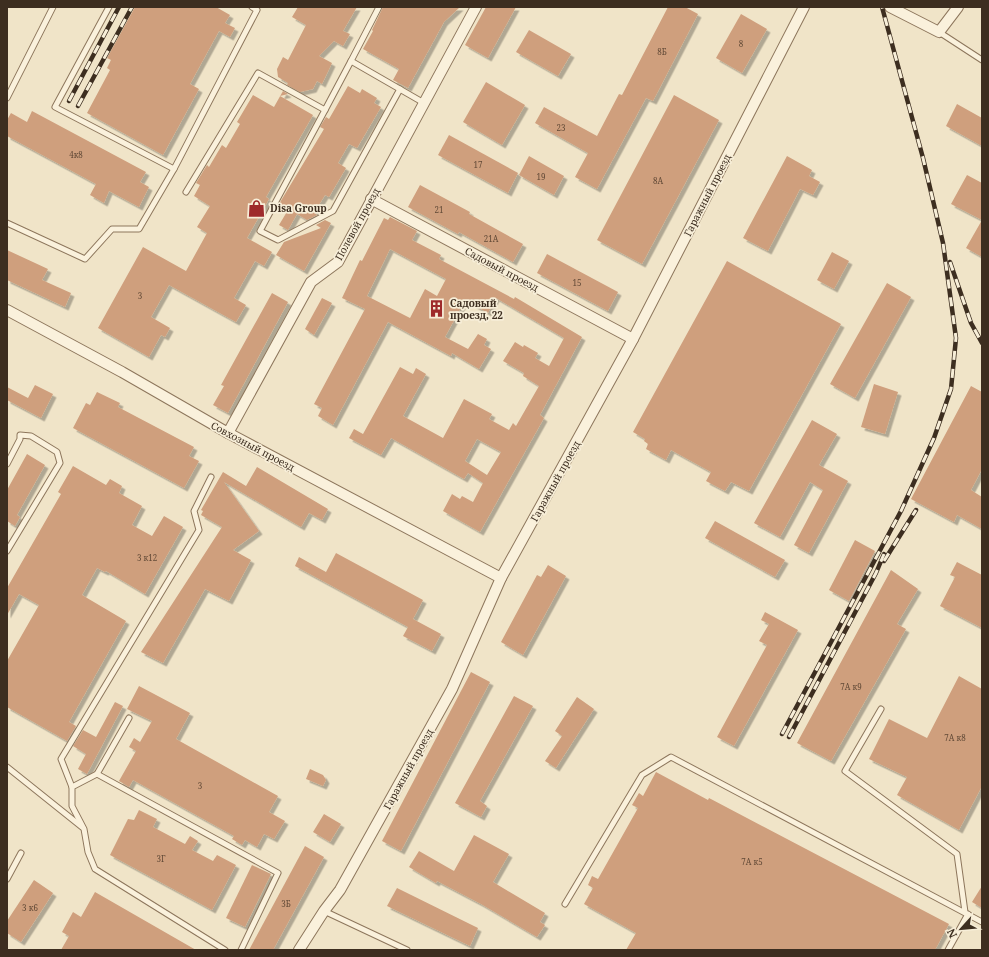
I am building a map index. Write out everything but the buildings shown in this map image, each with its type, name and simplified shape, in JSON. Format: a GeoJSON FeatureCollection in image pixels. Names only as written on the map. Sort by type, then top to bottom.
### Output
{"type":"FeatureCollection","features":[{"type":"Feature","properties":{"kind":"street","name":"Полевой проезд"},"geometry":{"type":"LineString","coordinates":[[228,433],[311,282],[338,262],[476,7]]}},
{"type":"Feature","properties":{"kind":"street","name":"Гаражный проезд"},"geometry":{"type":"LineString","coordinates":[[299,950],[324,911],[340,890],[452,689],[501,578],[633,339],[804,7]]}},
{"type":"Feature","properties":{"kind":"street"},"geometry":{"type":"LineString","coordinates":[[890,7],[939,32],[958,7]]}},
{"type":"Feature","properties":{"kind":"street","name":"Садовый проезд"},"geometry":{"type":"LineString","coordinates":[[371,199],[633,339]]}},
{"type":"Feature","properties":{"kind":"street","name":"Совхозный проезд"},"geometry":{"type":"LineString","coordinates":[[7,310],[122,372],[228,433],[501,578]]}},
{"type":"Feature","properties":{"kind":"lane"},"geometry":{"type":"LineString","coordinates":[[7,98],[53,7]]}},
{"type":"Feature","properties":{"kind":"lane"},"geometry":{"type":"LineString","coordinates":[[109,7],[56,107],[174,169]]}},
{"type":"Feature","properties":{"kind":"lane"},"geometry":{"type":"LineString","coordinates":[[7,223],[85,260],[112,229],[139,229],[174,169],[257,10],[252,7]]}},
{"type":"Feature","properties":{"kind":"lane"},"geometry":{"type":"LineString","coordinates":[[379,7],[260,231],[278,240],[332,211],[400,89]]}},
{"type":"Feature","properties":{"kind":"lane"},"geometry":{"type":"LineString","coordinates":[[939,32],[982,60]]}},
{"type":"Feature","properties":{"kind":"lane"},"geometry":{"type":"LineString","coordinates":[[351,61],[424,103]]}},
{"type":"Feature","properties":{"kind":"lane"},"geometry":{"type":"LineString","coordinates":[[186,192],[258,73],[325,110]]}},
{"type":"Feature","properties":{"kind":"lane"},"geometry":{"type":"LineString","coordinates":[[7,464],[20,439],[20,435],[31,436],[57,452],[60,464],[7,551]]}},
{"type":"Feature","properties":{"kind":"lane"},"geometry":{"type":"LineString","coordinates":[[211,477],[194,510],[199,530],[61,759],[72,786],[72,806],[84,829],[88,852],[95,869],[225,950]]}},
{"type":"Feature","properties":{"kind":"lane"},"geometry":{"type":"LineString","coordinates":[[881,709],[845,771],[957,854],[967,913],[948,950]]}},
{"type":"Feature","properties":{"kind":"lane"},"geometry":{"type":"LineString","coordinates":[[72,786],[97,774],[129,718]]}},
{"type":"Feature","properties":{"kind":"lane"},"geometry":{"type":"LineString","coordinates":[[565,904],[642,775],[671,757],[982,922]]}},
{"type":"Feature","properties":{"kind":"lane"},"geometry":{"type":"LineString","coordinates":[[7,767],[84,829]]}},
{"type":"Feature","properties":{"kind":"lane"},"geometry":{"type":"LineString","coordinates":[[97,774],[278,873],[241,950]]}},
{"type":"Feature","properties":{"kind":"lane"},"geometry":{"type":"LineString","coordinates":[[7,879],[21,854]]}},
{"type":"Feature","properties":{"kind":"lane"},"geometry":{"type":"LineString","coordinates":[[324,911],[407,950]]}},
{"type":"Feature","properties":{"kind":"railway"},"geometry":{"type":"LineString","coordinates":[[69,101],[119,7]]}},
{"type":"Feature","properties":{"kind":"railway"},"geometry":{"type":"LineString","coordinates":[[78,106],[132,7]]}},
{"type":"Feature","properties":{"kind":"railway"},"geometry":{"type":"LineString","coordinates":[[782,734],[901,511],[934,438],[951,389],[956,338],[943,243],[923,158],[882,7]]}},
{"type":"Feature","properties":{"kind":"railway"},"geometry":{"type":"LineString","coordinates":[[950,262],[971,323],[982,343]]}},
{"type":"Feature","properties":{"kind":"railway"},"geometry":{"type":"LineString","coordinates":[[884,561],[916,510]]}},
{"type":"Feature","properties":{"kind":"railway"},"geometry":{"type":"LineString","coordinates":[[789,737],[876,573],[884,554]]}},
{"type":"Feature","properties":{"kind":"place","name":"Disa Group"},"geometry":{"type":"Point","coordinates":[257,208]}},
{"type":"Feature","properties":{"kind":"place","name":"Садовый проезд, 22"},"geometry":{"type":"Point","coordinates":[437,309]}}]}
